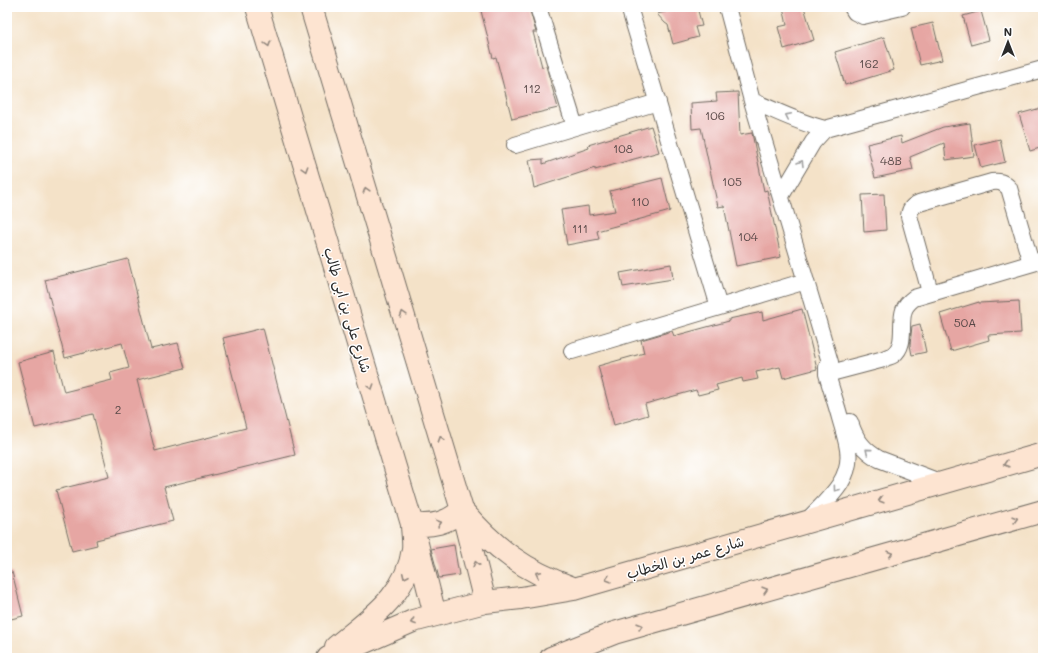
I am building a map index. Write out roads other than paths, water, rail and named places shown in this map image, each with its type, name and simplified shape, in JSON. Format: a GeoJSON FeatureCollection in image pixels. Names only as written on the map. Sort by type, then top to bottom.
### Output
{"type":"FeatureCollection","features":[{"type":"Feature","properties":{"kind":"street","name":"شارع على بن ابى طالب"},"geometry":{"type":"LineString","coordinates":[[257,7],[412,524],[435,615]]}},
{"type":"Feature","properties":{"kind":"street"},"geometry":{"type":"LineString","coordinates":[[311,7],[462,510],[485,602]]}},
{"type":"Feature","properties":{"kind":"street"},"geometry":{"type":"LineString","coordinates":[[538,7],[574,127]]}},
{"type":"Feature","properties":{"kind":"street"},"geometry":{"type":"LineString","coordinates":[[629,7],[719,307]]}},
{"type":"Feature","properties":{"kind":"street"},"geometry":{"type":"LineString","coordinates":[[727,7],[752,101],[806,281],[846,424],[848,460],[845,472],[834,493],[807,521]]}},
{"type":"Feature","properties":{"kind":"street"},"geometry":{"type":"LineString","coordinates":[[852,7],[855,12],[867,16],[902,7]]}},
{"type":"Feature","properties":{"kind":"street"},"geometry":{"type":"LineString","coordinates":[[752,101],[808,125],[825,128],[1043,69]]}},
{"type":"Feature","properties":{"kind":"street"},"geometry":{"type":"LineString","coordinates":[[515,145],[658,102]]}},
{"type":"Feature","properties":{"kind":"street"},"geometry":{"type":"LineString","coordinates":[[781,196],[813,142],[825,128]]}},
{"type":"Feature","properties":{"kind":"street"},"geometry":{"type":"LineString","coordinates":[[831,369],[884,359],[893,355],[899,348],[904,309],[914,298],[1037,261],[1009,188],[1004,183],[998,181],[992,182],[919,202],[910,210],[909,216],[930,292]]}},
{"type":"Feature","properties":{"kind":"street"},"geometry":{"type":"LineString","coordinates":[[572,351],[806,281]]}},
{"type":"Feature","properties":{"kind":"street"},"geometry":{"type":"LineString","coordinates":[[846,424],[857,440],[870,454],[879,459],[942,482]]}},
{"type":"Feature","properties":{"kind":"street","name":"شارع عمر بن الخطاب"},"geometry":{"type":"LineString","coordinates":[[328,658],[413,621],[485,602],[521,598],[574,589],[1043,454]]}},
{"type":"Feature","properties":{"kind":"street"},"geometry":{"type":"LineString","coordinates":[[322,658],[379,612],[396,594],[407,573],[412,555],[412,524],[421,526],[440,524],[455,516],[462,510]]}},
{"type":"Feature","properties":{"kind":"street"},"geometry":{"type":"LineString","coordinates":[[462,510],[490,541],[506,554],[540,575],[574,589]]}},
{"type":"Feature","properties":{"kind":"street"},"geometry":{"type":"LineString","coordinates":[[551,658],[614,634],[1043,511]]}},
{"type":"Feature","properties":{"kind":"street"},"geometry":{"type":"LineString","coordinates":[[595,658],[614,634]]}}]}
